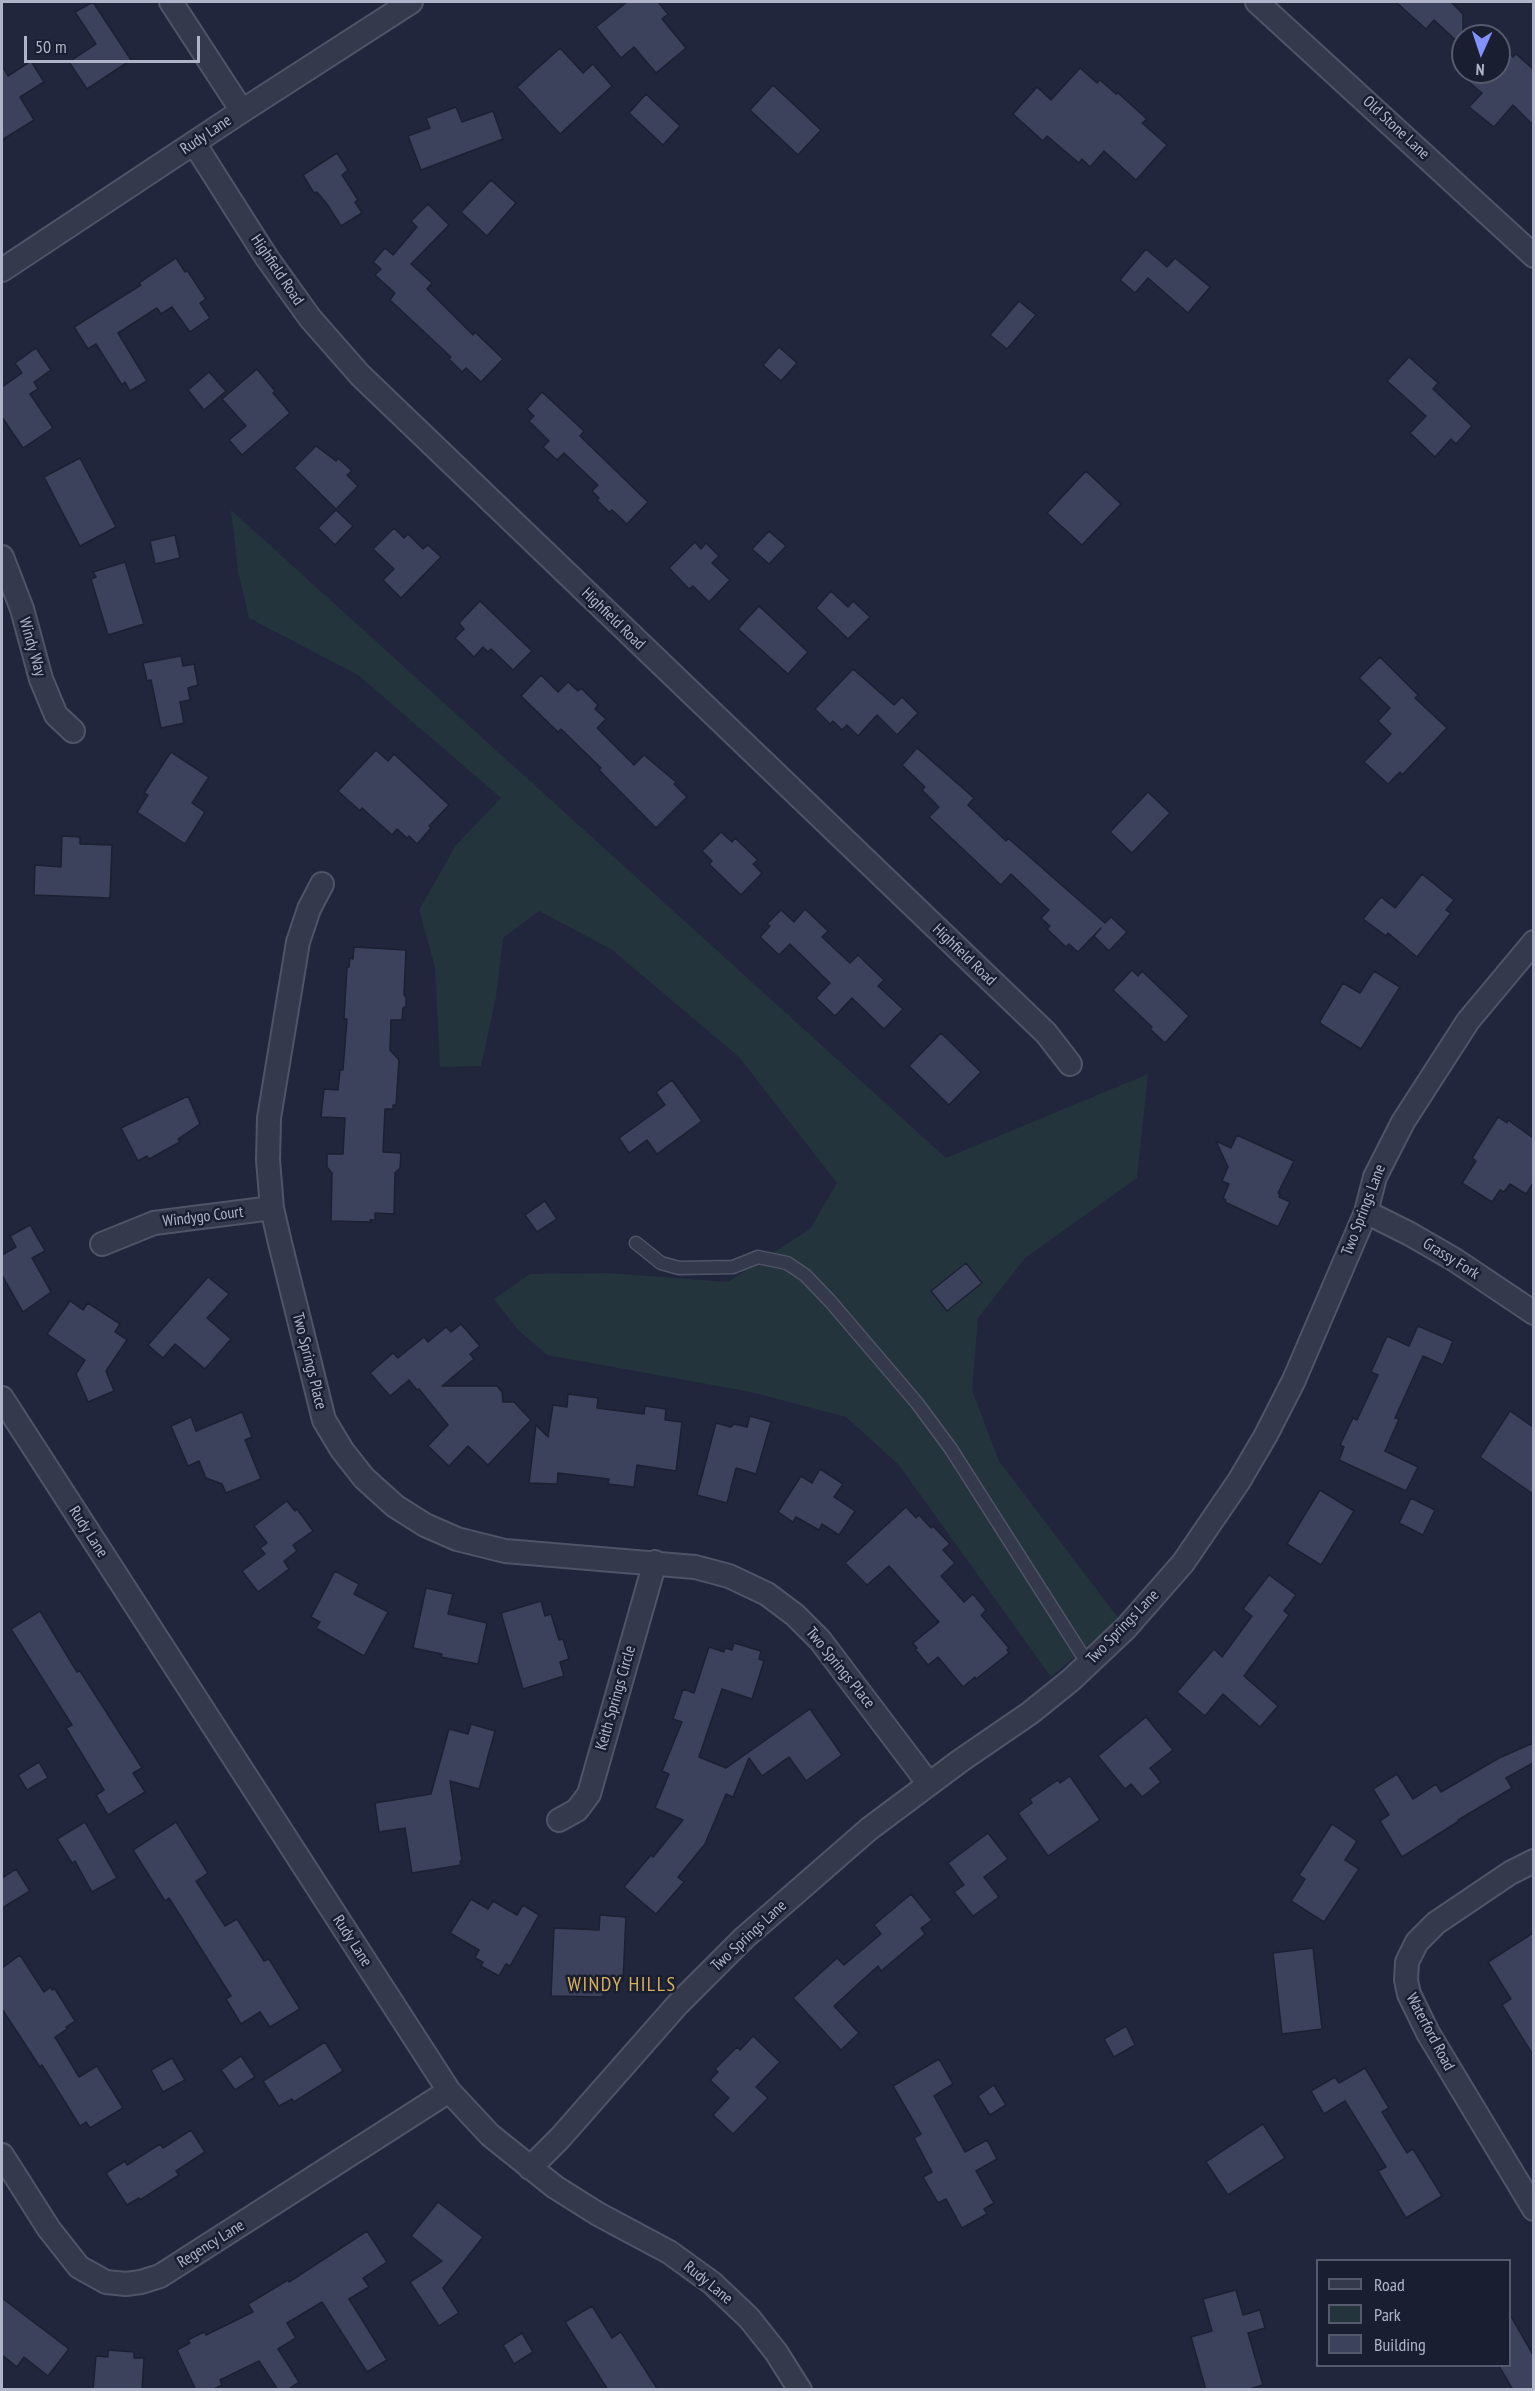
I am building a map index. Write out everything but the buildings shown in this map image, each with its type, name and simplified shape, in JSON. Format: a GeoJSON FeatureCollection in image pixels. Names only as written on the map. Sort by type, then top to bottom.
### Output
{"type":"FeatureCollection","features":[{"type":"Feature","properties":{"kind":"street"},"geometry":{"type":"LineString","coordinates":[[171,2],[242,111]]}},
{"type":"Feature","properties":{"kind":"street","name":"Rudy Lane"},"geometry":{"type":"LineString","coordinates":[[2,270],[411,2]]}},
{"type":"Feature","properties":{"kind":"street","name":"Old Stone Lane"},"geometry":{"type":"LineString","coordinates":[[1257,2],[1533,256]]}},
{"type":"Feature","properties":{"kind":"street","name":"Highfield Road"},"geometry":{"type":"LineString","coordinates":[[194,143],[267,258],[310,318],[360,375],[1046,1033],[1070,1064]]}},
{"type":"Feature","properties":{"kind":"street","name":"Windy Way"},"geometry":{"type":"LineString","coordinates":[[2,557],[22,609],[41,680],[56,715],[73,731]]}},
{"type":"Feature","properties":{"kind":"street","name":"Two Springs Place"},"geometry":{"type":"LineString","coordinates":[[322,884],[309,909],[298,942],[269,1118],[268,1160],[272,1208],[324,1420],[342,1450],[364,1478],[395,1506],[425,1525],[457,1539],[505,1551],[695,1567],[729,1576],[767,1594],[795,1615],[820,1640],[929,1784]]}},
{"type":"Feature","properties":{"kind":"street","name":"Two Springs Lane"},"geometry":{"type":"LineString","coordinates":[[530,2168],[560,2138],[678,2004],[744,1938],[869,1829],[1030,1713],[1088,1664],[1126,1628],[1183,1563],[1239,1481],[1294,1380],[1366,1212],[1375,1177],[1403,1122],[1468,1021],[1533,942]]}},
{"type":"Feature","properties":{"kind":"street","name":"Windygo Court"},"geometry":{"type":"LineString","coordinates":[[102,1244],[154,1223],[272,1208]]}},
{"type":"Feature","properties":{"kind":"street","name":"Grassy Fork"},"geometry":{"type":"LineString","coordinates":[[1366,1212],[1455,1260],[1533,1313]]}},
{"type":"Feature","properties":{"kind":"street","name":"Rudy Lane"},"geometry":{"type":"LineString","coordinates":[[2,1398],[449,2091],[490,2135],[530,2168],[598,2214],[669,2252],[712,2283],[756,2326],[800,2390]]}},
{"type":"Feature","properties":{"kind":"street","name":"Keith Springs Circle"},"geometry":{"type":"LineString","coordinates":[[559,1820],[577,1810],[589,1794],[655,1562]]}},
{"type":"Feature","properties":{"kind":"street","name":"Waterford Road"},"geometry":{"type":"LineString","coordinates":[[1533,1861],[1510,1873],[1436,1923],[1417,1942],[1407,1962],[1406,1980],[1409,1994],[1428,2033],[1533,2209]]}},
{"type":"Feature","properties":{"kind":"street","name":"Regency Lane"},"geometry":{"type":"LineString","coordinates":[[2,2156],[49,2229],[79,2267],[106,2282],[126,2284],[141,2282],[160,2276],[449,2091]]}},
{"type":"Feature","properties":{"kind":"lane"},"geometry":{"type":"LineString","coordinates":[[636,1243],[661,1263],[679,1268],[733,1267],[758,1257],[787,1263],[805,1275],[917,1403],[951,1449],[1088,1664]]}},
{"type":"Feature","properties":{"kind":"green space"},"geometry":{"type":"Polygon","coordinates":[[[231,510],[946,1158],[1148,1074],[1137,1178],[1025,1258],[978,1318],[972,1390],[999,1461],[1119,1619],[1051,1677],[899,1465],[846,1417],[751,1392],[547,1355],[518,1330],[494,1299],[530,1274],[609,1273],[728,1282],[810,1229],[837,1183],[739,1057],[611,949],[539,911],[503,938],[496,997],[481,1066],[440,1067],[435,967],[419,910],[456,845],[501,798],[358,675],[249,618],[238,571],[231,510]]]}},
{"type":"Feature","properties":{"kind":"district","name":"WINDY HILLS"},"geometry":{"type":"Point","coordinates":[622,1985]}}]}
